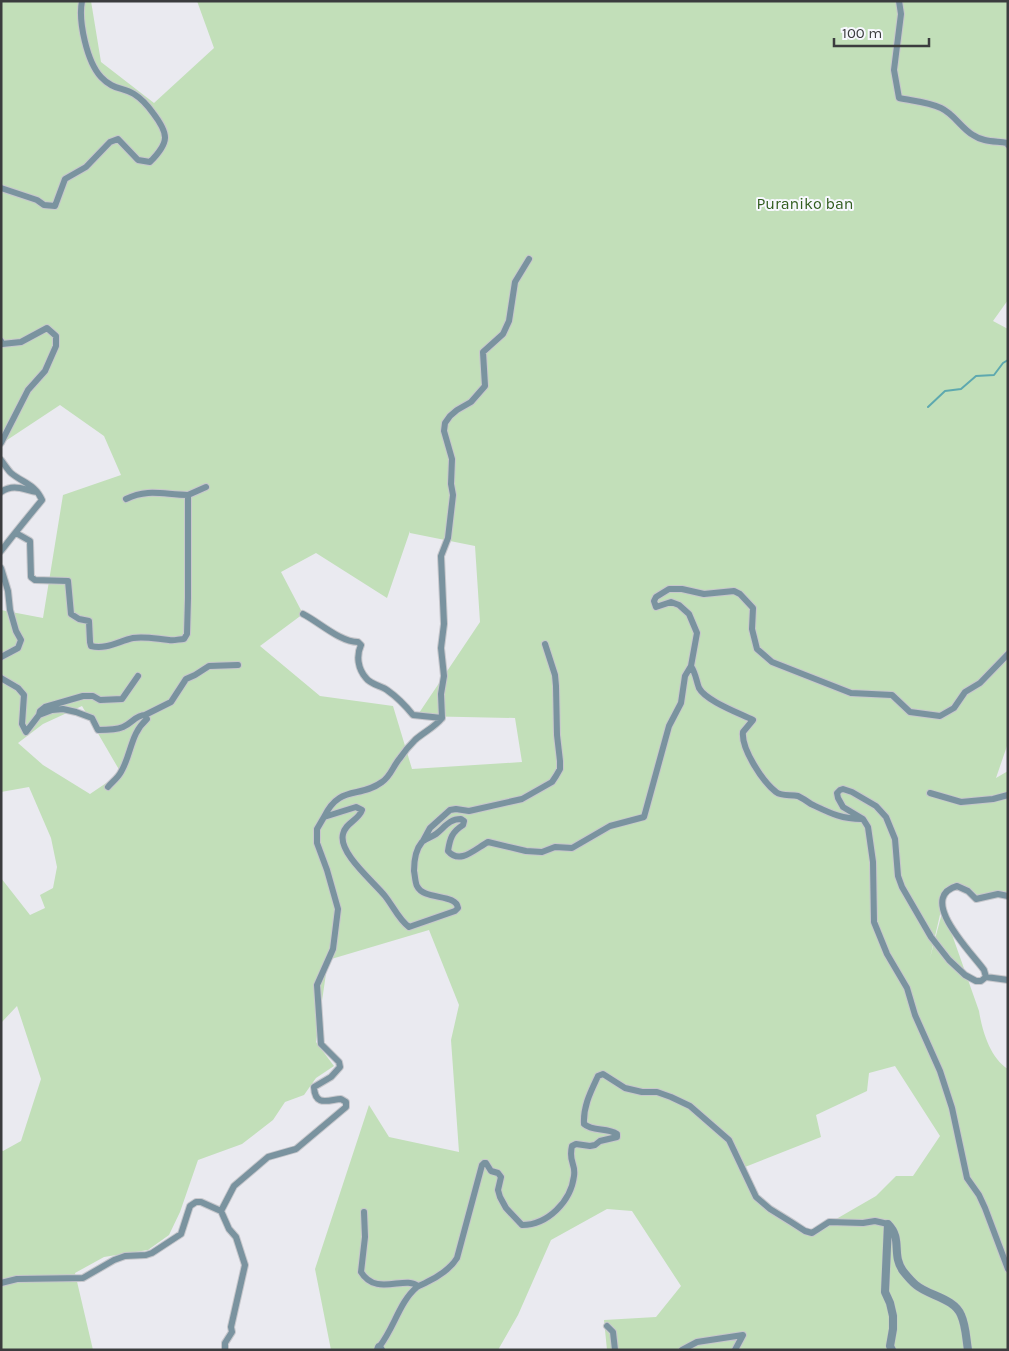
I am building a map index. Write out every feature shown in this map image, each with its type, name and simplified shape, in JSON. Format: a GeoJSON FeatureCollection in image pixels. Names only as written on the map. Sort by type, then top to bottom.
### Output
{"type":"FeatureCollection","features":[{"type":"Feature","properties":{"kind":"street"},"geometry":{"type":"LineString","coordinates":[[1,188],[37,200],[44,205],[55,206],[65,179],[86,167],[110,142],[118,139],[138,160],[150,162],[159,153],[165,141],[165,131],[141,99],[132,93],[116,89],[100,76],[87,50],[85,36],[80,24],[82,1]]}},
{"type":"Feature","properties":{"kind":"street"},"geometry":{"type":"LineString","coordinates":[[900,1],[901,14],[894,70],[899,98],[923,102],[941,108],[951,114],[962,127],[974,136],[986,141],[1007,143],[1008,145]]}},
{"type":"Feature","properties":{"kind":"street"},"geometry":{"type":"LineString","coordinates":[[221,1210],[234,1186],[268,1157],[296,1149],[346,1107],[346,1102],[341,1099],[324,1102],[318,1099],[314,1092],[314,1087],[331,1077],[340,1066],[339,1062],[321,1044],[320,1017],[316,995],[317,985],[333,949],[338,909],[328,870],[316,843],[317,829],[333,802],[342,796],[382,782],[392,772],[400,757],[414,741],[433,728],[442,718],[441,694],[444,676],[441,648],[444,624],[441,556],[448,538],[453,495],[451,484],[452,460],[444,431],[445,423],[457,410],[471,402],[485,386],[484,352],[503,334],[509,321],[515,282],[529,259]]}},
{"type":"Feature","properties":{"kind":"street"},"geometry":{"type":"LineString","coordinates":[[1,341],[2,344],[21,342],[48,328],[56,336],[56,346],[45,371],[28,390],[1,443]]}},
{"type":"Feature","properties":{"kind":"street"},"geometry":{"type":"LineString","coordinates":[[1,460],[11,473],[28,482],[42,500],[1,551]]}},
{"type":"Feature","properties":{"kind":"street"},"geometry":{"type":"LineString","coordinates":[[1,492],[12,487],[20,487],[38,493]]}},
{"type":"Feature","properties":{"kind":"street"},"geometry":{"type":"LineString","coordinates":[[126,499],[137,494],[151,492],[188,495],[206,487]]}},
{"type":"Feature","properties":{"kind":"street"},"geometry":{"type":"LineString","coordinates":[[16,533],[30,542],[31,577],[35,580],[68,581],[71,614],[79,619],[87,619],[89,621],[90,642],[92,646],[116,644],[132,638],[184,639],[187,634],[188,495]]}},
{"type":"Feature","properties":{"kind":"street"},"geometry":{"type":"LineString","coordinates":[[1,568],[8,591],[10,610],[16,631],[21,640],[18,648],[1,657]]}},
{"type":"Feature","properties":{"kind":"street"},"geometry":{"type":"LineString","coordinates":[[422,842],[435,834],[448,822],[461,818],[464,821],[463,825],[450,838],[448,851],[457,857],[463,857],[488,842],[526,851],[542,852],[555,847],[572,848],[610,826],[644,818],[669,726],[681,704],[685,676],[690,666],[697,632],[689,614],[680,605],[671,602],[656,607],[654,601],[656,597],[669,589],[682,589],[704,594],[734,591],[740,594],[753,608],[752,629],[757,649],[772,662],[851,693],[892,695],[910,712],[940,716],[954,708],[965,692],[980,683],[1008,654]]}},
{"type":"Feature","properties":{"kind":"street"},"geometry":{"type":"LineString","coordinates":[[303,614],[316,621],[324,629],[351,642],[358,642],[361,645],[358,653],[358,662],[366,679],[385,689],[402,702],[413,714],[442,718]]}},
{"type":"Feature","properties":{"kind":"street"},"geometry":{"type":"LineString","coordinates":[[324,817],[356,806],[362,810],[345,828],[342,834],[342,842],[356,866],[385,896],[404,923],[409,926],[455,911],[458,908],[458,904],[454,901],[430,895],[417,886],[414,860],[430,828],[450,810],[469,811],[522,799],[552,782],[556,776],[560,769],[556,735],[556,686],[555,674],[545,644]]}},
{"type":"Feature","properties":{"kind":"street"},"geometry":{"type":"LineString","coordinates":[[39,715],[52,710],[63,709],[92,718],[98,730],[118,729],[126,726],[138,716],[145,715],[171,702],[186,679],[195,676],[209,666],[238,665]]}},
{"type":"Feature","properties":{"kind":"street"},"geometry":{"type":"LineString","coordinates":[[690,666],[695,673],[700,689],[710,700],[753,720],[743,732],[745,745],[752,762],[777,794],[797,796],[835,816],[848,819],[863,819]]}},
{"type":"Feature","properties":{"kind":"street"},"geometry":{"type":"LineString","coordinates":[[1,678],[18,688],[24,696],[22,724],[26,732],[39,715],[40,710],[45,707],[83,696],[94,696],[100,700],[122,699],[138,676]]}},
{"type":"Feature","properties":{"kind":"street"},"geometry":{"type":"LineString","coordinates":[[108,787],[121,774],[137,729],[147,719],[145,715]]}},
{"type":"Feature","properties":{"kind":"street"},"geometry":{"type":"LineString","coordinates":[[1008,980],[986,977],[981,981],[976,981],[965,975],[949,960],[931,937],[902,887],[898,876],[895,839],[886,817],[882,811],[852,792],[840,790],[837,793],[843,807],[863,819],[868,827],[872,856],[874,922],[887,954],[906,988],[915,1015],[940,1071],[952,1108],[966,1173],[985,1208],[1008,1270]]}},
{"type":"Feature","properties":{"kind":"street"},"geometry":{"type":"LineString","coordinates":[[930,793],[961,802],[993,799],[1008,795]]}},
{"type":"Feature","properties":{"kind":"street"},"geometry":{"type":"LineString","coordinates":[[986,977],[984,970],[945,917],[942,905],[944,893],[957,886],[968,891],[976,899],[998,894],[1008,896]]}},
{"type":"Feature","properties":{"kind":"street"},"geometry":{"type":"LineString","coordinates":[[380,1349],[408,1297],[418,1286],[452,1266],[457,1258],[484,1163],[486,1163],[491,1171],[501,1177],[498,1190],[500,1197],[506,1208],[522,1225],[540,1222],[551,1216],[572,1186],[574,1176],[570,1155],[572,1146],[576,1144],[590,1146],[606,1139],[617,1137],[617,1134],[613,1131],[588,1127],[584,1124],[587,1100],[598,1076],[603,1074],[625,1088],[642,1092],[657,1092],[690,1106],[729,1140],[756,1197],[770,1209],[805,1231],[812,1233],[830,1222],[863,1223],[875,1221],[888,1224],[897,1237],[896,1250],[899,1263],[907,1276],[917,1286],[952,1304],[960,1313],[968,1350]]}},
{"type":"Feature","properties":{"kind":"street"},"geometry":{"type":"LineString","coordinates":[[1,1283],[17,1279],[83,1278],[125,1256],[146,1256],[181,1234],[190,1206],[200,1202],[221,1210],[229,1229],[236,1237],[245,1265],[231,1327],[232,1332],[225,1343],[225,1350]]}},
{"type":"Feature","properties":{"kind":"street"},"geometry":{"type":"LineString","coordinates":[[364,1212],[365,1237],[361,1272],[364,1277],[382,1286],[414,1283],[418,1286]]}},
{"type":"Feature","properties":{"kind":"street"},"geometry":{"type":"LineString","coordinates":[[888,1224],[885,1292],[893,1316],[894,1330],[890,1346],[892,1350]]}},
{"type":"Feature","properties":{"kind":"street"},"geometry":{"type":"LineString","coordinates":[[607,1326],[613,1332],[615,1350]]}},
{"type":"Feature","properties":{"kind":"street"},"geometry":{"type":"LineString","coordinates":[[682,1350],[697,1342],[743,1335],[735,1350]]}},
{"type":"Feature","properties":{"kind":"green space","name":"Puraniko ban"},"geometry":{"type":"Polygon","coordinates":[[[1,1],[91,1],[101,62],[154,103],[214,48],[197,1],[1008,1],[1008,300],[993,321],[1008,329],[1008,743],[996,778],[1008,771],[1008,896],[976,899],[957,886],[945,893],[930,958],[943,909],[979,1011],[988,1043],[996,1058],[1008,1069],[1008,1350],[607,1350],[604,1320],[656,1317],[681,1286],[632,1211],[607,1209],[551,1240],[518,1315],[498,1350],[331,1350],[315,1269],[369,1105],[389,1137],[459,1152],[451,1040],[459,1005],[429,930],[328,960],[316,1042],[334,1066],[316,1078],[304,1095],[285,1102],[273,1120],[242,1144],[198,1160],[180,1212],[169,1235],[148,1250],[104,1257],[75,1273],[93,1350],[1,1350],[1,1150],[3,1151],[21,1141],[41,1079],[17,1006],[1,1023],[1,878],[30,915],[45,908],[40,895],[53,888],[57,867],[51,838],[29,787],[1,792],[1,610],[43,618],[63,495],[121,475],[104,436],[60,405],[1,444],[1,1]],[[410,531],[387,598],[316,553],[281,572],[303,614],[260,646],[320,696],[393,706],[412,769],[522,762],[515,718],[417,716],[480,622],[475,546],[410,533],[410,531]],[[82,706],[43,724],[18,743],[43,765],[90,794],[121,773],[82,706]],[[895,1066],[869,1073],[867,1091],[816,1115],[821,1137],[745,1167],[756,1197],[812,1233],[876,1196],[896,1176],[913,1176],[940,1136],[895,1066]]]}},
{"type":"Feature","properties":{"kind":"waterway"},"geometry":{"type":"LineString","coordinates":[[928,407],[945,391],[961,389],[976,376],[994,375],[1003,363],[1008,360]]}}]}
